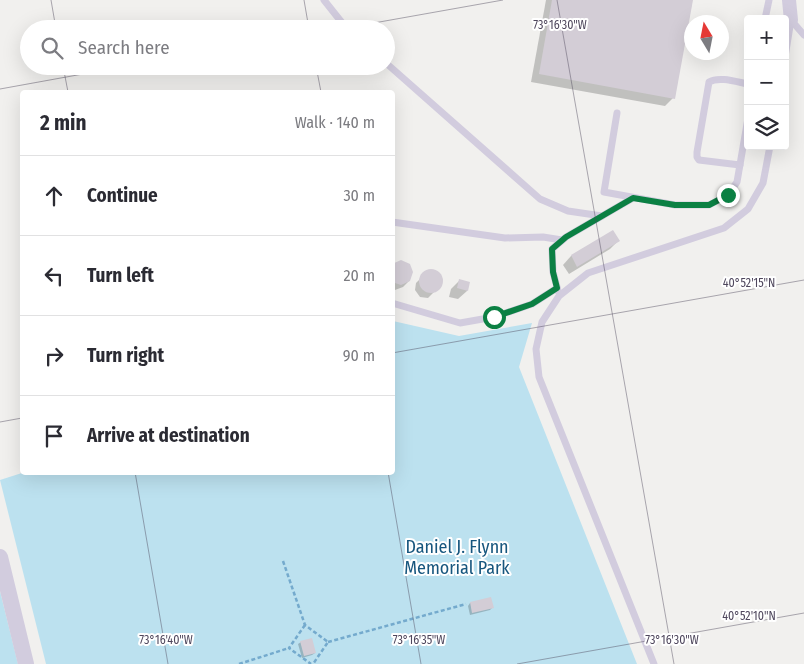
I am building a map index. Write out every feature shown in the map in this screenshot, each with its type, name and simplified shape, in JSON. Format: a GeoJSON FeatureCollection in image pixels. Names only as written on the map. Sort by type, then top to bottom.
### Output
{"type":"FeatureCollection","features":[{"type":"Feature","properties":{"kind":"street"},"geometry":{"type":"LineString","coordinates":[[789,0],[791,20]]}},
{"type":"Feature","properties":{"kind":"street"},"geometry":{"type":"LineString","coordinates":[[0,557],[26,664]]}},
{"type":"Feature","properties":{"kind":"lane"},"geometry":{"type":"LineString","coordinates":[[324,0],[340,20]]}},
{"type":"Feature","properties":{"kind":"lane"},"geometry":{"type":"LineString","coordinates":[[766,15],[770,0]]}},
{"type":"Feature","properties":{"kind":"lane"},"geometry":{"type":"LineString","coordinates":[[791,20],[804,35]]}},
{"type":"Feature","properties":{"kind":"lane"},"geometry":{"type":"LineString","coordinates":[[789,32],[791,20]]}},
{"type":"Feature","properties":{"kind":"lane"},"geometry":{"type":"LineString","coordinates":[[395,72],[540,199],[568,211],[602,216]]}},
{"type":"Feature","properties":{"kind":"lane"},"geometry":{"type":"LineString","coordinates":[[740,165],[699,160],[697,152],[709,82],[720,79],[744,83]]}},
{"type":"Feature","properties":{"kind":"lane"},"geometry":{"type":"LineString","coordinates":[[618,113],[604,192],[675,205],[709,205],[728,195],[737,182],[744,142]]}},
{"type":"Feature","properties":{"kind":"lane"},"geometry":{"type":"LineString","coordinates":[[654,664],[651,661],[539,377],[536,349],[542,322],[559,296],[588,273],[724,228],[748,209],[763,183],[769,150]]}},
{"type":"Feature","properties":{"kind":"lane"},"geometry":{"type":"LineString","coordinates":[[559,296],[553,272],[552,249],[562,240],[633,198]]}},
{"type":"Feature","properties":{"kind":"lane"},"geometry":{"type":"LineString","coordinates":[[395,222],[505,238],[543,237],[562,240]]}},
{"type":"Feature","properties":{"kind":"lane"},"geometry":{"type":"LineString","coordinates":[[395,304],[460,323],[494,317],[532,304],[557,288]]}},
{"type":"Feature","properties":{"kind":"path"},"geometry":{"type":"LineString","coordinates":[[284,561],[305,625],[328,642]]}},
{"type":"Feature","properties":{"kind":"path"},"geometry":{"type":"LineString","coordinates":[[289,648],[312,664],[328,642],[466,604]]}},
{"type":"Feature","properties":{"kind":"path"},"geometry":{"type":"LineString","coordinates":[[239,664],[289,648],[305,625]]}},
{"type":"Feature","properties":{"kind":"green space","name":"Daniel J. Flynn Memorial Park"},"geometry":{"type":"Polygon","coordinates":[[[395,321],[459,336],[532,323],[519,367],[637,664],[46,664],[0,480],[20,474],[395,475],[395,321]]]}},
{"type":"Feature","properties":{"kind":"green space"},"geometry":{"type":"Polygon","coordinates":[[[0,591],[18,664],[0,664],[0,591]]]}},
{"type":"Feature","properties":{"kind":"building"},"geometry":{"type":"Polygon","coordinates":[[[552,0],[693,0],[690,15],[684,15],[684,50],[675,99],[539,74],[552,0]]]}},
{"type":"Feature","properties":{"kind":"building"},"geometry":{"type":"Polygon","coordinates":[[[613,230],[620,241],[577,267],[571,255],[613,230]]]}},
{"type":"Feature","properties":{"kind":"building"},"geometry":{"type":"Polygon","coordinates":[[[401,260],[410,264],[413,272],[410,281],[401,285],[395,283],[395,263],[401,260]]]}},
{"type":"Feature","properties":{"kind":"building"},"geometry":{"type":"Polygon","coordinates":[[[431,269],[439,273],[443,281],[439,289],[431,293],[423,289],[419,281],[423,273],[431,269]]]}},
{"type":"Feature","properties":{"kind":"building"},"geometry":{"type":"Polygon","coordinates":[[[459,279],[470,282],[468,291],[457,288],[459,279]]]}},
{"type":"Feature","properties":{"kind":"building"},"geometry":{"type":"Polygon","coordinates":[[[491,597],[494,608],[472,613],[470,602],[491,597]]]}},
{"type":"Feature","properties":{"kind":"building"},"geometry":{"type":"Polygon","coordinates":[[[312,638],[316,653],[304,656],[300,641],[312,638]]]}},
{"type":"Feature","properties":{"kind":"route"},"geometry":{"type":"LineString","coordinates":[[494,317],[532,304],[557,288],[553,272],[552,249],[566,237],[633,198],[675,205],[709,205],[728,195]]}}]}
